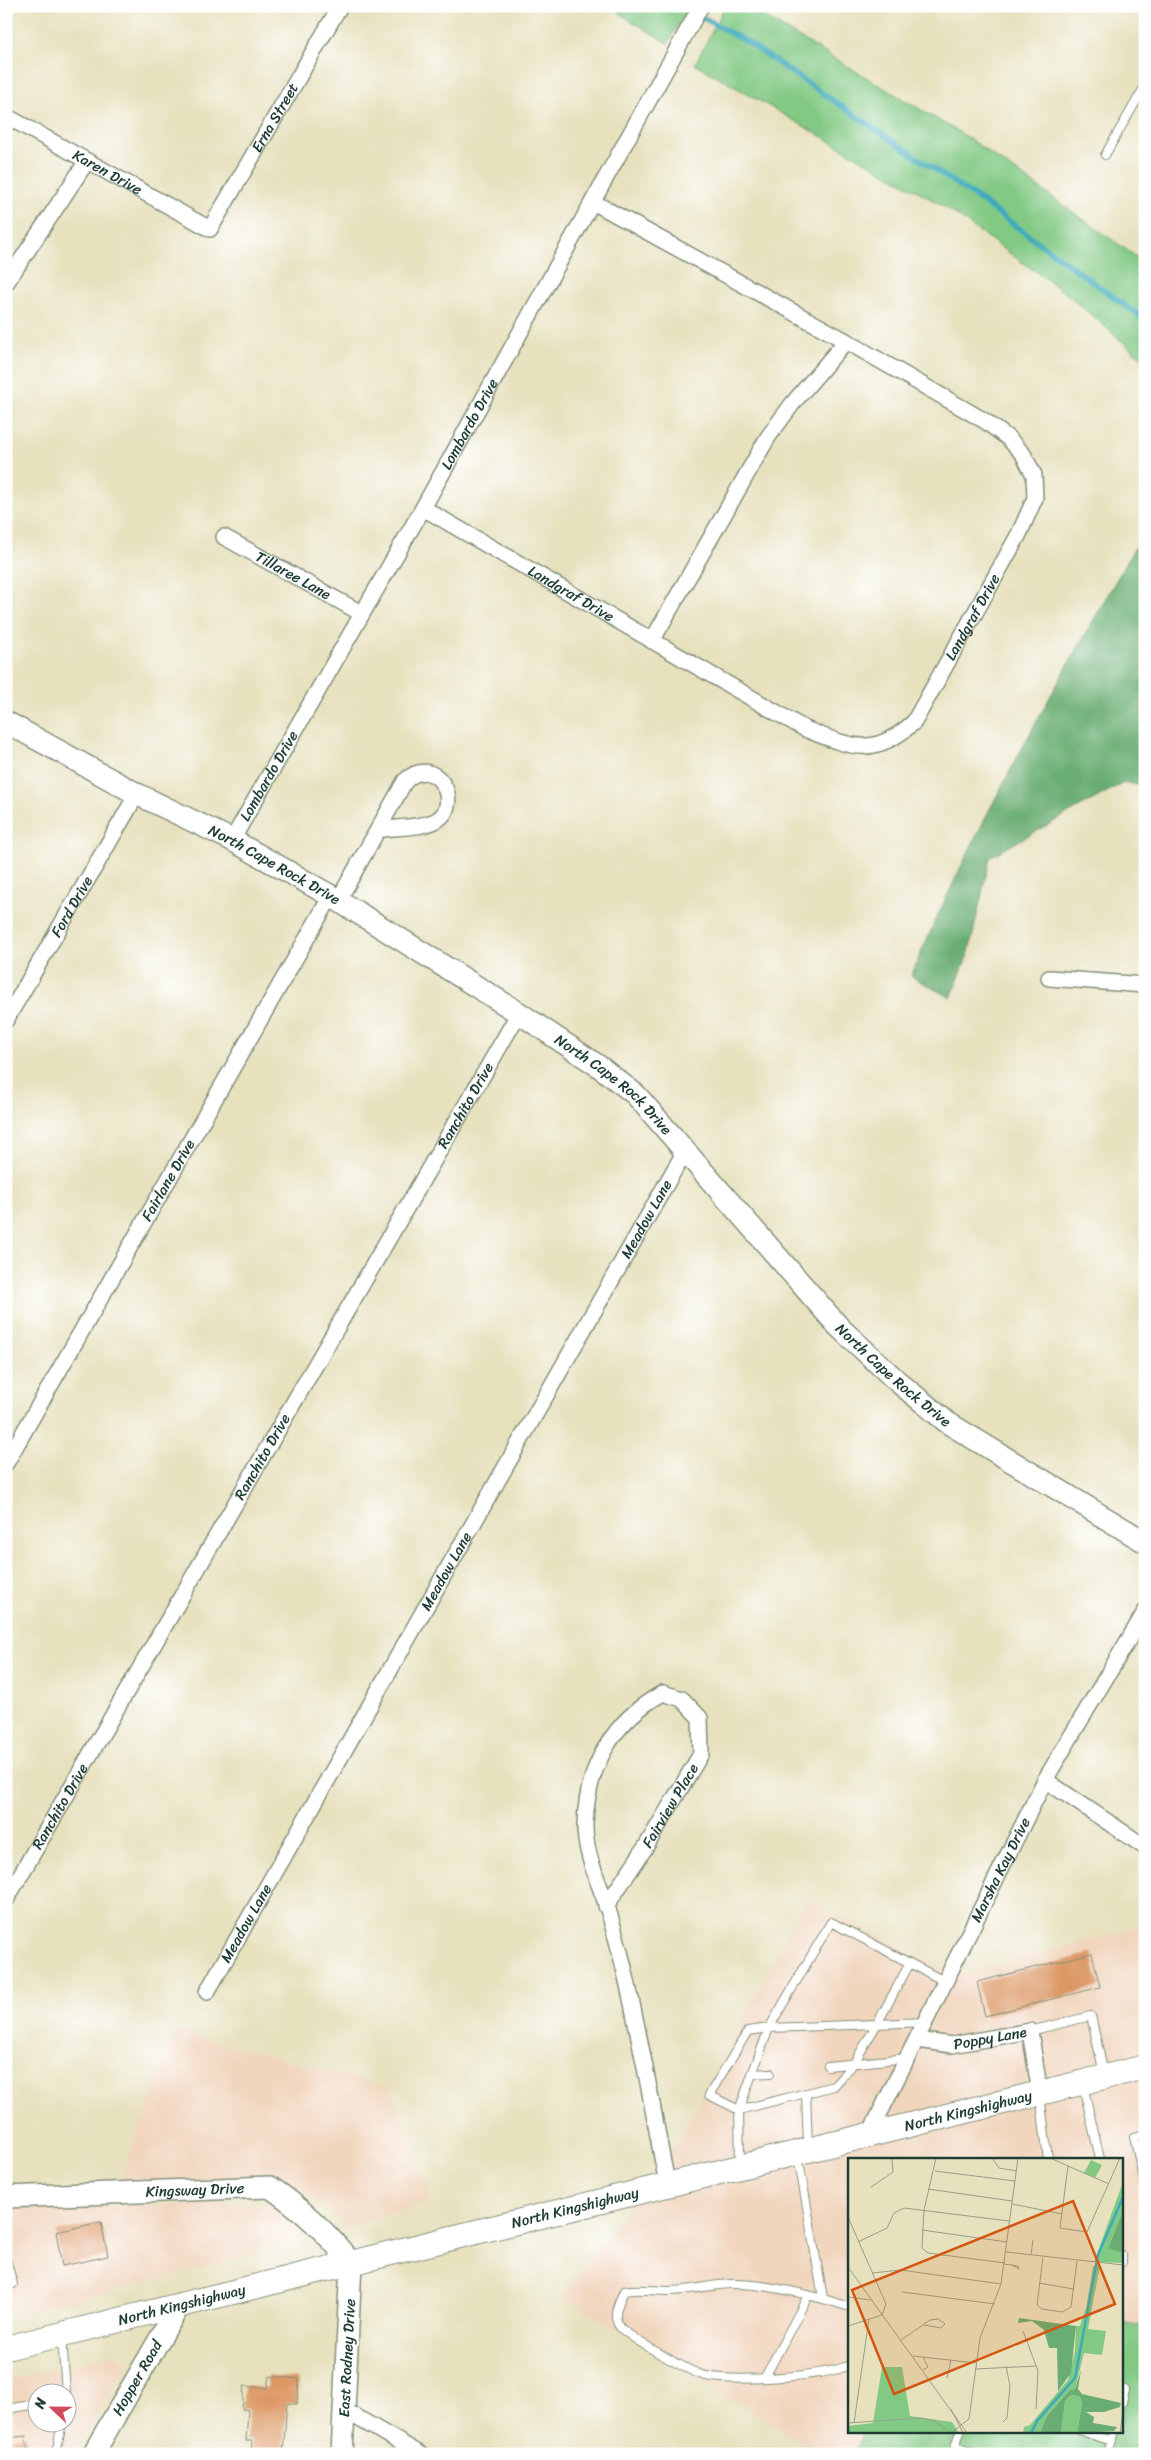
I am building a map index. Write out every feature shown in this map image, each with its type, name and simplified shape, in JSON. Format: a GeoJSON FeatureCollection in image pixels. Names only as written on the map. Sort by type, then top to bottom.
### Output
{"type":"FeatureCollection","features":[{"type":"Feature","properties":{"kind":"main road","name":"North Kingshighway"},"geometry":{"type":"LineString","coordinates":[[6,2348],[667,2183],[1145,2068]]}},
{"type":"Feature","properties":{"kind":"street","name":"Erna Street"},"geometry":{"type":"LineString","coordinates":[[210,229],[340,6]]}},
{"type":"Feature","properties":{"kind":"street","name":"Lombardo Drive"},"geometry":{"type":"LineString","coordinates":[[232,840],[423,508],[701,6]]}},
{"type":"Feature","properties":{"kind":"street","name":"Karen Drive"},"geometry":{"type":"LineString","coordinates":[[6,116],[210,229]]}},
{"type":"Feature","properties":{"kind":"street"},"geometry":{"type":"LineString","coordinates":[[6,282],[87,161]]}},
{"type":"Feature","properties":{"kind":"street","name":"Landgraf Drive"},"geometry":{"type":"LineString","coordinates":[[423,508],[804,729],[834,741],[860,747],[883,744],[900,735],[914,722],[1019,534],[1035,498],[1034,475],[1023,454],[1008,438],[985,421],[846,341],[593,202]]}},
{"type":"Feature","properties":{"kind":"street"},"geometry":{"type":"LineString","coordinates":[[652,641],[768,436],[793,403],[846,341]]}},
{"type":"Feature","properties":{"kind":"street","name":"Tillaree Lane"},"geometry":{"type":"LineString","coordinates":[[224,537],[361,613]]}},
{"type":"Feature","properties":{"kind":"street","name":"North Cape Rock Drive"},"geometry":{"type":"LineString","coordinates":[[6,722],[138,794],[232,840],[334,899],[519,1013],[600,1067],[636,1095],[838,1327],[897,1381],[948,1423],[1145,1542]]}},
{"type":"Feature","properties":{"kind":"street","name":"Fairlane Drive"},"geometry":{"type":"LineString","coordinates":[[6,1463],[334,899],[378,830],[404,781],[411,775],[421,772],[430,773],[445,784],[447,792],[446,806],[437,820],[378,830]]}},
{"type":"Feature","properties":{"kind":"street","name":"Ford Drive"},"geometry":{"type":"LineString","coordinates":[[6,1020],[138,794]]}},
{"type":"Feature","properties":{"kind":"street"},"geometry":{"type":"LineString","coordinates":[[1048,978],[1145,985]]}},
{"type":"Feature","properties":{"kind":"street","name":"Ranchito Drive"},"geometry":{"type":"LineString","coordinates":[[6,1900],[519,1013]]}},
{"type":"Feature","properties":{"kind":"street","name":"Meadow Lane"},"geometry":{"type":"LineString","coordinates":[[207,1992],[685,1151]]}},
{"type":"Feature","properties":{"kind":"street","name":"Marsha Kay Drive"},"geometry":{"type":"LineString","coordinates":[[869,2135],[1045,1780],[1145,1612]]}},
{"type":"Feature","properties":{"kind":"street","name":"Fairview Place"},"geometry":{"type":"LineString","coordinates":[[606,1906],[645,1848],[701,1754],[700,1718],[682,1699],[663,1693],[642,1705],[604,1747],[591,1780],[585,1827],[595,1877],[606,1906],[624,1968],[667,2183]]}},
{"type":"Feature","properties":{"kind":"street"},"geometry":{"type":"LineString","coordinates":[[1045,1780],[1145,1847]]}},
{"type":"Feature","properties":{"kind":"street","name":"Poppy Lane"},"geometry":{"type":"LineString","coordinates":[[917,2040],[952,2046],[1030,2031],[1040,2093]]}},
{"type":"Feature","properties":{"kind":"street","name":"Kingsway Drive"},"geometry":{"type":"LineString","coordinates":[[6,2197],[270,2187],[300,2208],[330,2236],[352,2263]]}},
{"type":"Feature","properties":{"kind":"street","name":"East Rodney Drive"},"geometry":{"type":"LineString","coordinates":[[342,2454],[352,2263]]}},
{"type":"Feature","properties":{"kind":"street","name":"Hopper Road"},"geometry":{"type":"LineString","coordinates":[[93,2454],[180,2304]]}},
{"type":"Feature","properties":{"kind":"street"},"geometry":{"type":"LineString","coordinates":[[344,2410],[420,2454]]}},
{"type":"Feature","properties":{"kind":"lane"},"geometry":{"type":"LineString","coordinates":[[1105,155],[1145,86]]}},
{"type":"Feature","properties":{"kind":"lane"},"geometry":{"type":"LineString","coordinates":[[740,2166],[739,2110],[769,2028],[832,1922],[946,1982]]}},
{"type":"Feature","properties":{"kind":"lane"},"geometry":{"type":"LineString","coordinates":[[910,1963],[877,2024],[854,2063],[834,2086],[739,2110],[709,2095],[748,2031],[769,2028],[877,2024],[925,2022]]}},
{"type":"Feature","properties":{"kind":"lane"},"geometry":{"type":"LineString","coordinates":[[1030,2031],[1091,2016],[1100,2158]]}},
{"type":"Feature","properties":{"kind":"lane"},"geometry":{"type":"LineString","coordinates":[[828,2066],[907,2058]]}},
{"type":"Feature","properties":{"kind":"lane"},"geometry":{"type":"LineString","coordinates":[[752,2074],[770,2073]]}},
{"type":"Feature","properties":{"kind":"lane"},"geometry":{"type":"LineString","coordinates":[[806,2093],[803,2151],[823,2298]]}},
{"type":"Feature","properties":{"kind":"lane"},"geometry":{"type":"LineString","coordinates":[[1040,2093],[1048,2158]]}},
{"type":"Feature","properties":{"kind":"lane"},"geometry":{"type":"LineString","coordinates":[[1145,2134],[1134,2137],[1145,2184]]}},
{"type":"Feature","properties":{"kind":"lane"},"geometry":{"type":"LineString","coordinates":[[6,2259],[13,2284],[6,2286]]}},
{"type":"Feature","properties":{"kind":"lane"},"geometry":{"type":"LineString","coordinates":[[848,2306],[823,2298],[732,2284],[670,2291],[641,2288],[624,2291],[615,2311],[620,2326],[635,2339],[704,2376],[766,2377],[848,2366]]}},
{"type":"Feature","properties":{"kind":"lane"},"geometry":{"type":"LineString","coordinates":[[766,2377],[808,2296]]}},
{"type":"Feature","properties":{"kind":"lane"},"geometry":{"type":"LineString","coordinates":[[62,2334],[65,2382]]}},
{"type":"Feature","properties":{"kind":"lane"},"geometry":{"type":"LineString","coordinates":[[6,2408],[28,2405]]}},
{"type":"Feature","properties":{"kind":"lane"},"geometry":{"type":"LineString","coordinates":[[56,2454],[60,2432]]}},
{"type":"Feature","properties":{"kind":"lane"},"geometry":{"type":"LineString","coordinates":[[960,2432],[955,2447],[976,2454]]}},
{"type":"Feature","properties":{"kind":"lane"},"geometry":{"type":"LineString","coordinates":[[1084,2432],[1112,2441]]}},
{"type":"Feature","properties":{"kind":"lane"},"geometry":{"type":"LineString","coordinates":[[1108,2454],[1114,2432]]}},
{"type":"Feature","properties":{"kind":"shaded area"},"geometry":{"type":"Polygon","coordinates":[[[1145,1884],[1145,2327],[1124,2322],[1124,2158],[848,2158],[848,2432],[864,2432],[854,2454],[821,2454],[562,2296],[679,2140],[806,1900],[957,1975],[1143,1926],[1137,1886],[1145,1884]]]}},
{"type":"Feature","properties":{"kind":"shaded area"},"geometry":{"type":"Polygon","coordinates":[[[176,2031],[392,2088],[431,2201],[347,2226],[293,2182],[257,2175],[119,2183],[176,2031]]]}},
{"type":"Feature","properties":{"kind":"shaded area"},"geometry":{"type":"Polygon","coordinates":[[[214,2203],[280,2206],[294,2221],[301,2236],[279,2246],[230,2261],[6,2317],[6,2209],[214,2203]]]}},
{"type":"Feature","properties":{"kind":"shaded area"},"geometry":{"type":"Polygon","coordinates":[[[114,2354],[128,2364],[74,2454],[6,2454],[6,2381],[114,2354]]]}},
{"type":"Feature","properties":{"kind":"green space"},"geometry":{"type":"Polygon","coordinates":[[[612,6],[689,6],[668,43],[625,17],[612,6]]]}},
{"type":"Feature","properties":{"kind":"green space"},"geometry":{"type":"Polygon","coordinates":[[[725,6],[746,6],[967,137],[1145,263],[1145,361],[1068,295],[945,207],[695,64],[725,6]]]}},
{"type":"Feature","properties":{"kind":"green space"},"geometry":{"type":"Polygon","coordinates":[[[1145,530],[1145,786],[1123,783],[990,857],[969,952],[951,998],[911,976],[992,805],[1051,694],[1145,530]]]}},
{"type":"Feature","properties":{"kind":"green space"},"geometry":{"type":"Polygon","coordinates":[[[1124,2322],[1145,2327],[1145,2454],[854,2454],[864,2432],[1124,2432],[1124,2322]]]}},
{"type":"Feature","properties":{"kind":"building"},"geometry":{"type":"Polygon","coordinates":[[[1092,1953],[1100,1987],[985,2016],[977,1982],[1092,1953]]]}},
{"type":"Feature","properties":{"kind":"building"},"geometry":{"type":"Polygon","coordinates":[[[101,2222],[108,2256],[62,2266],[56,2232],[101,2222]]]}},
{"type":"Feature","properties":{"kind":"building"},"geometry":{"type":"Polygon","coordinates":[[[269,2376],[299,2379],[297,2404],[287,2403],[283,2454],[251,2453],[252,2441],[246,2441],[248,2410],[242,2409],[244,2386],[267,2388],[269,2376]]]}},
{"type":"Feature","properties":{"kind":"building"},"geometry":{"type":"Polygon","coordinates":[[[26,2436],[28,2454],[6,2454],[6,2438],[26,2436]]]}},
{"type":"Feature","properties":{"kind":"waterway"},"geometry":{"type":"LineString","coordinates":[[682,6],[747,42],[980,200],[1145,320]]}}]}
